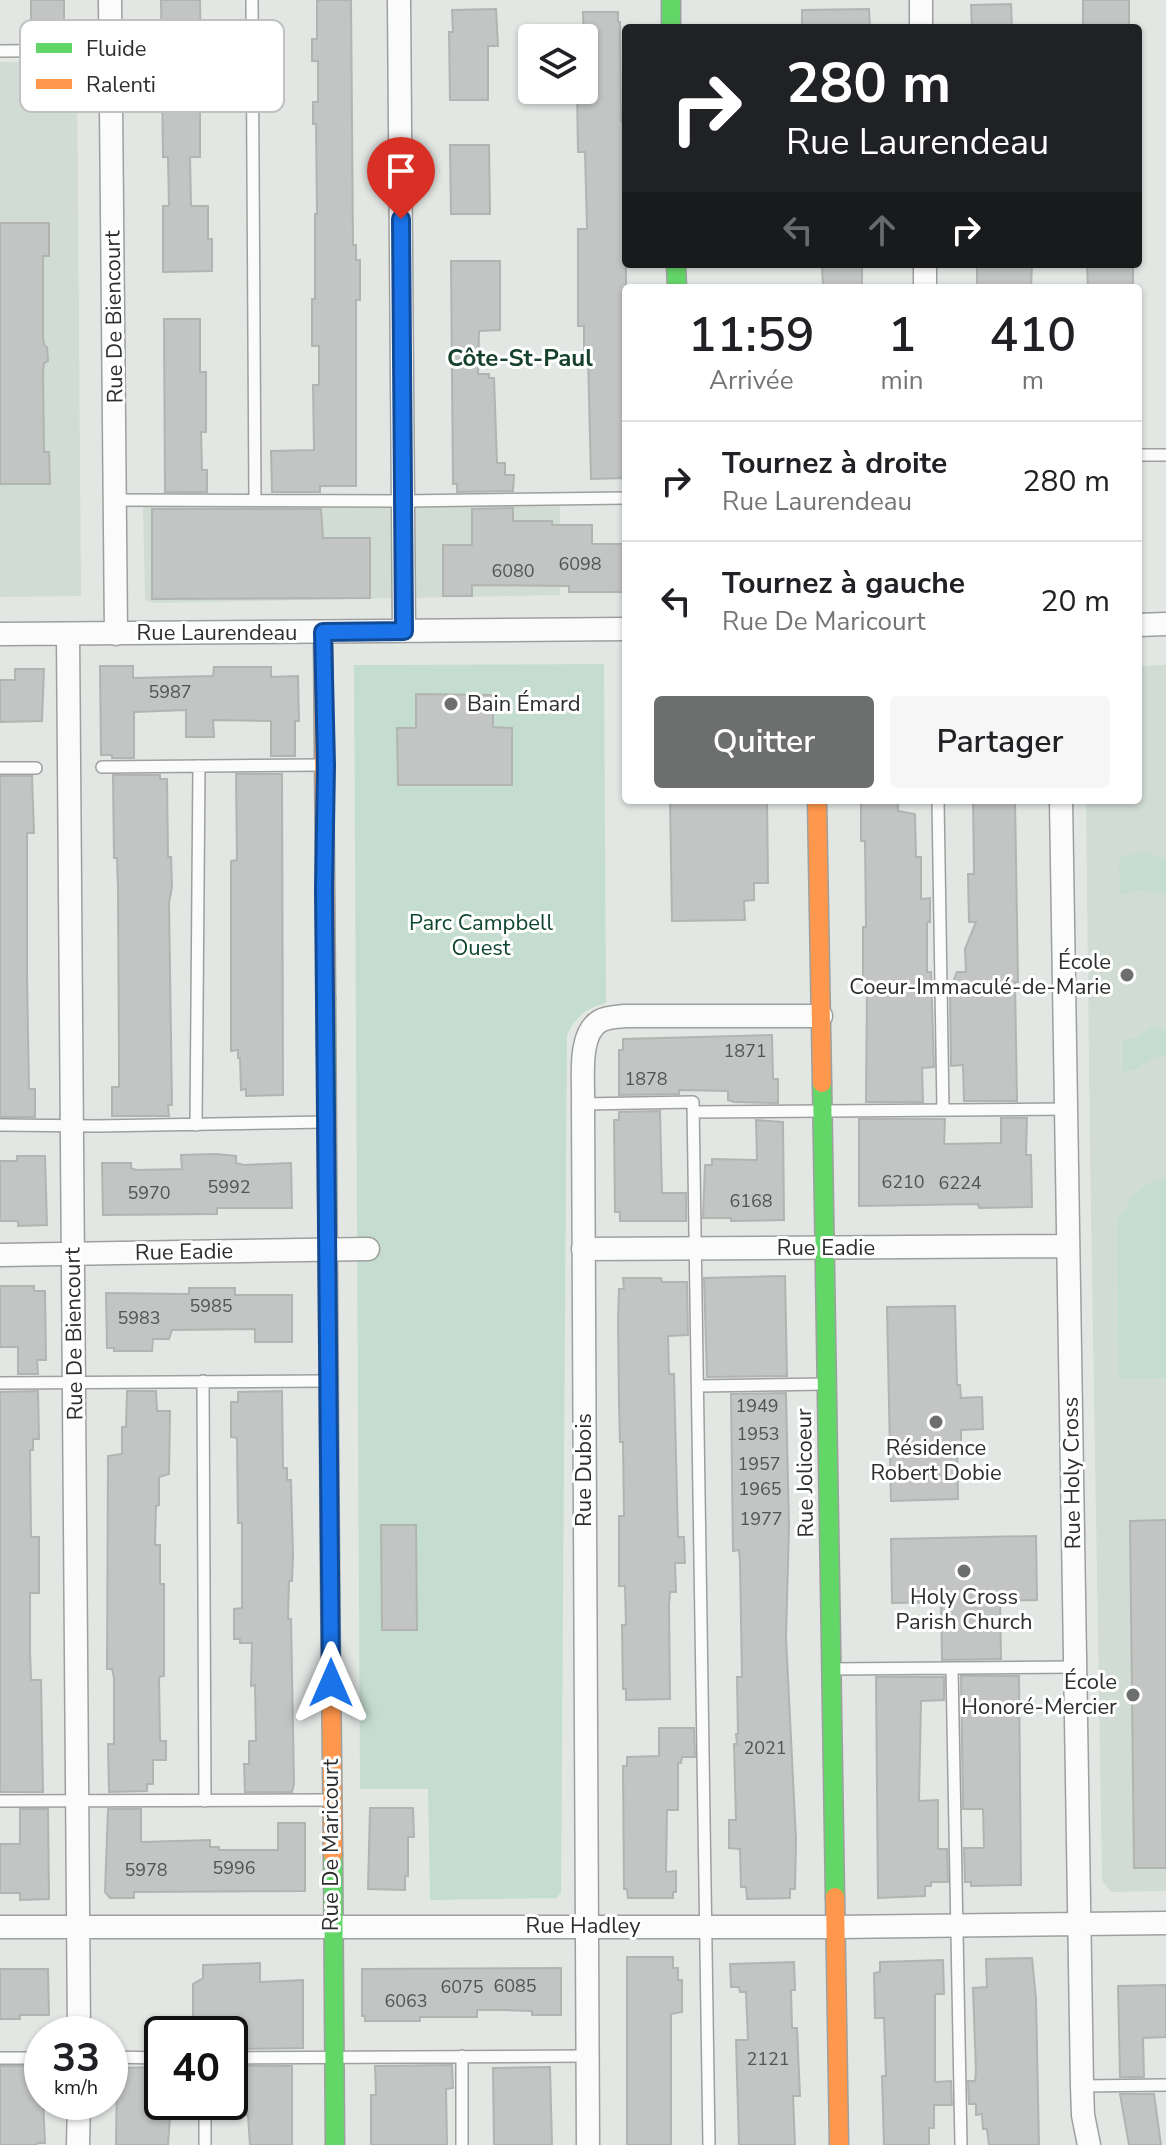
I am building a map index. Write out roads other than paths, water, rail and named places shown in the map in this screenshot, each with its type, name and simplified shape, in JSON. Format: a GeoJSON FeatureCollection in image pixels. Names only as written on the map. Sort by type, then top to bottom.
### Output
{"type":"FeatureCollection","features":[{"type":"Feature","properties":{"kind":"street"},"geometry":{"type":"LineString","coordinates":[[399,0],[404,631]]}},
{"type":"Feature","properties":{"kind":"street"},"geometry":{"type":"LineString","coordinates":[[671,0],[671,24]]}},
{"type":"Feature","properties":{"kind":"street"},"geometry":{"type":"LineString","coordinates":[[921,0],[921,24]]}},
{"type":"Feature","properties":{"kind":"street","name":"Rue De Biencourt"},"geometry":{"type":"LineString","coordinates":[[111,112],[116,634]]}},
{"type":"Feature","properties":{"kind":"street"},"geometry":{"type":"LineString","coordinates":[[1142,625],[1166,624]]}},
{"type":"Feature","properties":{"kind":"street","name":"Rue Laurendeau"},"geometry":{"type":"LineString","coordinates":[[0,634],[622,629]]}},
{"type":"Feature","properties":{"kind":"street","name":"Rue De Maricourt"},"geometry":{"type":"LineString","coordinates":[[323,632],[335,2145]]}},
{"type":"Feature","properties":{"kind":"street","name":"Rue De Biencourt"},"geometry":{"type":"LineString","coordinates":[[68,634],[79,2016]]}},
{"type":"Feature","properties":{"kind":"street","name":"Rue Jolicoeur"},"geometry":{"type":"LineString","coordinates":[[817,804],[839,2145]]}},
{"type":"Feature","properties":{"kind":"street","name":"Rue Holy Cross"},"geometry":{"type":"LineString","coordinates":[[1061,804],[1082,2086],[1083,2115],[1089,2145]]}},
{"type":"Feature","properties":{"kind":"street","name":"Rue Dubois"},"geometry":{"type":"LineString","coordinates":[[588,2145],[583,1104],[589,1030],[602,1019],[625,1016],[821,1016]]}},
{"type":"Feature","properties":{"kind":"street","name":"Rue Eadie"},"geometry":{"type":"LineString","coordinates":[[583,1249],[1068,1246]]}},
{"type":"Feature","properties":{"kind":"street","name":"Rue Eadie"},"geometry":{"type":"LineString","coordinates":[[0,1255],[368,1249]]}},
{"type":"Feature","properties":{"kind":"street","name":"Rue Hadley"},"geometry":{"type":"LineString","coordinates":[[0,1927],[836,1927],[1166,1923]]}},
{"type":"Feature","properties":{"kind":"street"},"geometry":{"type":"LineString","coordinates":[[78,2145],[79,2120]]}},
{"type":"Feature","properties":{"kind":"lane"},"geometry":{"type":"LineString","coordinates":[[252,0],[252,20]]}},
{"type":"Feature","properties":{"kind":"lane"},"geometry":{"type":"LineString","coordinates":[[0,51],[20,51]]}},
{"type":"Feature","properties":{"kind":"lane"},"geometry":{"type":"LineString","coordinates":[[253,112],[255,500]]}},
{"type":"Feature","properties":{"kind":"lane"},"geometry":{"type":"LineString","coordinates":[[1142,455],[1166,455]]}},
{"type":"Feature","properties":{"kind":"lane"},"geometry":{"type":"LineString","coordinates":[[116,500],[622,498]]}},
{"type":"Feature","properties":{"kind":"lane"},"geometry":{"type":"LineString","coordinates":[[102,767],[326,765]]}},
{"type":"Feature","properties":{"kind":"lane"},"geometry":{"type":"LineString","coordinates":[[196,1125],[199,766]]}},
{"type":"Feature","properties":{"kind":"lane"},"geometry":{"type":"LineString","coordinates":[[0,768],[36,768]]}},
{"type":"Feature","properties":{"kind":"lane"},"geometry":{"type":"LineString","coordinates":[[938,804],[943,1110]]}},
{"type":"Feature","properties":{"kind":"lane"},"geometry":{"type":"LineString","coordinates":[[583,1104],[693,1102],[709,2145]]}},
{"type":"Feature","properties":{"kind":"lane"},"geometry":{"type":"LineString","coordinates":[[693,1112],[1066,1109]]}},
{"type":"Feature","properties":{"kind":"lane"},"geometry":{"type":"LineString","coordinates":[[0,1125],[326,1122]]}},
{"type":"Feature","properties":{"kind":"lane"},"geometry":{"type":"LineString","coordinates":[[203,1381],[205,1801]]}},
{"type":"Feature","properties":{"kind":"lane"},"geometry":{"type":"LineString","coordinates":[[0,1383],[330,1381]]}},
{"type":"Feature","properties":{"kind":"lane"},"geometry":{"type":"LineString","coordinates":[[698,1386],[827,1384]]}},
{"type":"Feature","properties":{"kind":"lane"},"geometry":{"type":"LineString","coordinates":[[832,1669],[1075,1667]]}},
{"type":"Feature","properties":{"kind":"lane"},"geometry":{"type":"LineString","coordinates":[[952,1668],[961,2145]]}},
{"type":"Feature","properties":{"kind":"lane"},"geometry":{"type":"LineString","coordinates":[[0,1801],[331,1800]]}},
{"type":"Feature","properties":{"kind":"lane"},"geometry":{"type":"LineString","coordinates":[[462,2056],[462,2145]]}},
{"type":"Feature","properties":{"kind":"lane"},"geometry":{"type":"LineString","coordinates":[[248,2058],[587,2056]]}},
{"type":"Feature","properties":{"kind":"lane"},"geometry":{"type":"LineString","coordinates":[[0,2058],[24,2058]]}},
{"type":"Feature","properties":{"kind":"lane"},"geometry":{"type":"LineString","coordinates":[[1082,2086],[1166,2085]]}},
{"type":"Feature","properties":{"kind":"lane"},"geometry":{"type":"LineString","coordinates":[[205,2120],[205,2145]]}},
{"type":"Feature","properties":{"kind":"place","name":"Bain Émard"},"geometry":{"type":"Point","coordinates":[451,704]}},
{"type":"Feature","properties":{"kind":"place","name":"École Coeur-Immaculé-de-Marie"},"geometry":{"type":"Point","coordinates":[1127,975]}},
{"type":"Feature","properties":{"kind":"place","name":"Résidence Robert Dobie"},"geometry":{"type":"Point","coordinates":[936,1422]}},
{"type":"Feature","properties":{"kind":"place","name":"Holy Cross Parish Church"},"geometry":{"type":"Point","coordinates":[964,1571]}},
{"type":"Feature","properties":{"kind":"place","name":"École Honoré-Mercier"},"geometry":{"type":"Point","coordinates":[1133,1695]}},
{"type":"Feature","properties":{"kind":"district","name":"Côte-St-Paul"},"geometry":{"type":"Point","coordinates":[520,358]}},
{"type":"Feature","properties":{"kind":"park label","name":"Parc Campbell Ouest"},"geometry":{"type":"Point","coordinates":[481,936]}}]}
